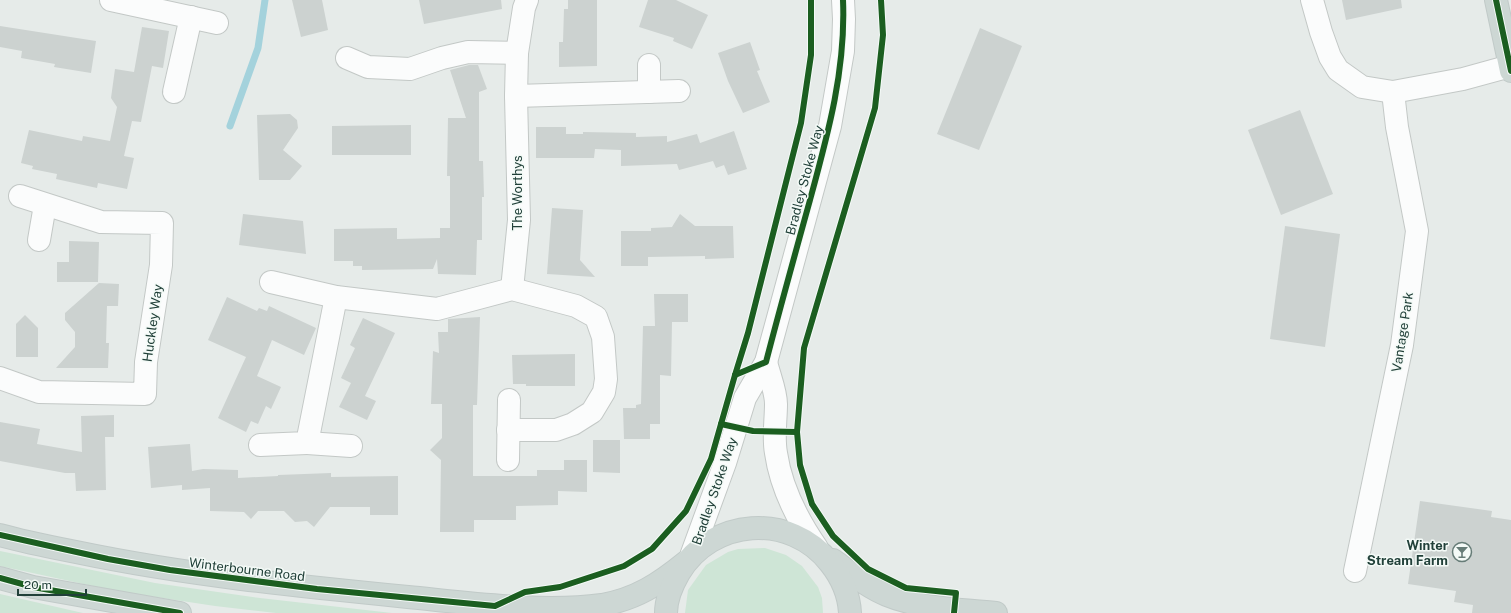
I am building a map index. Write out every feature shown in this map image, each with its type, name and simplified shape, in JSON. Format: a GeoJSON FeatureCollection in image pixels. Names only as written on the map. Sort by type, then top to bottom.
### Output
{"type":"FeatureCollection","features":[{"type":"Feature","properties":{"kind":"main road"},"geometry":{"type":"LineString","coordinates":[[1496,0],[1510,68]]}},
{"type":"Feature","properties":{"kind":"main road","name":"Winterbourne Road"},"geometry":{"type":"LineString","coordinates":[[0,535],[108,559],[170,570],[317,589],[495,606],[553,609],[584,608],[626,599],[643,593],[663,580],[713,539],[739,530],[766,528],[793,534],[819,550]]}},
{"type":"Feature","properties":{"kind":"main road"},"geometry":{"type":"LineString","coordinates":[[819,550],[839,574],[849,601],[850,613]]}},
{"type":"Feature","properties":{"kind":"main road"},"geometry":{"type":"LineString","coordinates":[[819,550],[866,584],[887,595],[932,606],[996,613]]}},
{"type":"Feature","properties":{"kind":"main road"},"geometry":{"type":"LineString","coordinates":[[666,613],[673,584],[688,559]]}},
{"type":"Feature","properties":{"kind":"main road"},"geometry":{"type":"LineString","coordinates":[[0,578],[33,587],[180,613]]}},
{"type":"Feature","properties":{"kind":"street"},"geometry":{"type":"LineString","coordinates":[[111,0],[217,23]]}},
{"type":"Feature","properties":{"kind":"street","name":"The Worthys"},"geometry":{"type":"LineString","coordinates":[[512,289],[519,220],[516,96],[517,53],[524,8],[527,0]]}},
{"type":"Feature","properties":{"kind":"street","name":"Bradley Stoke Way"},"geometry":{"type":"LineString","coordinates":[[688,559],[725,463],[745,398],[766,362],[830,126],[842,51],[844,19],[843,0]]}},
{"type":"Feature","properties":{"kind":"street"},"geometry":{"type":"LineString","coordinates":[[1312,0],[1320,32],[1330,57],[1338,70],[1362,87],[1393,92],[1463,79],[1510,68]]}},
{"type":"Feature","properties":{"kind":"street"},"geometry":{"type":"LineString","coordinates":[[174,92],[191,17]]}},
{"type":"Feature","properties":{"kind":"street"},"geometry":{"type":"LineString","coordinates":[[347,58],[368,67],[410,70],[442,58],[468,52],[517,53]]}},
{"type":"Feature","properties":{"kind":"street"},"geometry":{"type":"LineString","coordinates":[[649,65],[649,92]]}},
{"type":"Feature","properties":{"kind":"street"},"geometry":{"type":"LineString","coordinates":[[516,96],[679,91]]}},
{"type":"Feature","properties":{"kind":"street","name":"Vantage Park"},"geometry":{"type":"LineString","coordinates":[[1355,571],[1402,344],[1418,231],[1397,127],[1393,92]]}},
{"type":"Feature","properties":{"kind":"street","name":"Huckley Way"},"geometry":{"type":"LineString","coordinates":[[0,378],[39,392],[145,394],[146,362],[161,265],[162,223],[101,222],[20,196]]}},
{"type":"Feature","properties":{"kind":"street"},"geometry":{"type":"LineString","coordinates":[[39,240],[45,205]]}},
{"type":"Feature","properties":{"kind":"street"},"geometry":{"type":"LineString","coordinates":[[271,282],[336,297],[437,309],[512,289],[576,306],[596,317],[603,337],[606,379],[604,392],[592,412],[573,424],[556,430],[508,430]]}},
{"type":"Feature","properties":{"kind":"street"},"geometry":{"type":"LineString","coordinates":[[307,443],[336,297]]}},
{"type":"Feature","properties":{"kind":"street","name":"Bradley Stoke Way"},"geometry":{"type":"LineString","coordinates":[[766,362],[776,402],[775,445],[778,467],[795,511],[819,550]]}},
{"type":"Feature","properties":{"kind":"street"},"geometry":{"type":"LineString","coordinates":[[508,460],[509,400]]}},
{"type":"Feature","properties":{"kind":"street"},"geometry":{"type":"LineString","coordinates":[[260,445],[307,443],[350,446]]}},
{"type":"Feature","properties":{"kind":"green space"},"geometry":{"type":"Polygon","coordinates":[[[765,548],[786,555],[802,566],[818,587],[822,598],[823,613],[685,613],[688,590],[706,565],[728,552],[738,549],[765,548]]]}},
{"type":"Feature","properties":{"kind":"green space"},"geometry":{"type":"Polygon","coordinates":[[[0,551],[155,583],[260,598],[392,613],[276,613],[215,606],[116,591],[0,566],[0,551]]]}},
{"type":"Feature","properties":{"kind":"green space"},"geometry":{"type":"Polygon","coordinates":[[[0,594],[83,613],[0,613],[0,594]]]}},
{"type":"Feature","properties":{"kind":"building"},"geometry":{"type":"Polygon","coordinates":[[[292,0],[322,0],[328,30],[301,37],[292,0]]]}},
{"type":"Feature","properties":{"kind":"building"},"geometry":{"type":"Polygon","coordinates":[[[419,0],[501,0],[502,9],[424,24],[419,0]]]}},
{"type":"Feature","properties":{"kind":"building"},"geometry":{"type":"Polygon","coordinates":[[[568,0],[597,0],[597,66],[559,67],[559,42],[563,42],[564,9],[568,9],[568,0]]]}},
{"type":"Feature","properties":{"kind":"building"},"geometry":{"type":"Polygon","coordinates":[[[648,0],[676,0],[708,15],[692,49],[673,41],[674,38],[639,27],[648,0]]]}},
{"type":"Feature","properties":{"kind":"building"},"geometry":{"type":"Polygon","coordinates":[[[1342,0],[1401,0],[1402,8],[1346,20],[1342,0]]]}},
{"type":"Feature","properties":{"kind":"building"},"geometry":{"type":"Polygon","coordinates":[[[0,26],[96,41],[91,73],[54,67],[55,64],[21,58],[22,51],[0,47],[0,26]]]}},
{"type":"Feature","properties":{"kind":"building"},"geometry":{"type":"Polygon","coordinates":[[[142,27],[169,31],[163,68],[152,66],[141,122],[132,121],[124,156],[134,158],[127,189],[98,183],[97,188],[56,179],[57,174],[32,169],[33,166],[21,163],[29,130],[82,141],[83,136],[110,141],[117,107],[111,98],[115,69],[134,72],[142,27]]]}},
{"type":"Feature","properties":{"kind":"building"},"geometry":{"type":"Polygon","coordinates":[[[980,28],[1022,46],[979,150],[937,134],[980,28]]]}},
{"type":"Feature","properties":{"kind":"building"},"geometry":{"type":"Polygon","coordinates":[[[750,42],[760,70],[757,71],[770,102],[743,113],[728,81],[718,53],[750,42]]]}},
{"type":"Feature","properties":{"kind":"building"},"geometry":{"type":"Polygon","coordinates":[[[469,65],[478,65],[487,89],[479,92],[479,161],[483,161],[484,197],[482,197],[482,240],[477,240],[476,275],[438,274],[437,259],[433,269],[362,270],[362,266],[353,266],[353,261],[334,261],[334,229],[397,228],[397,239],[440,238],[440,228],[450,228],[450,176],[447,176],[448,118],[466,118],[450,70],[469,65]]]}},
{"type":"Feature","properties":{"kind":"building"},"geometry":{"type":"Polygon","coordinates":[[[1300,110],[1333,194],[1281,215],[1248,130],[1300,110]]]}},
{"type":"Feature","properties":{"kind":"building"},"geometry":{"type":"Polygon","coordinates":[[[290,114],[297,120],[298,128],[283,150],[302,166],[290,180],[259,180],[257,115],[290,114]]]}},
{"type":"Feature","properties":{"kind":"building"},"geometry":{"type":"Polygon","coordinates":[[[411,125],[411,155],[332,155],[332,126],[411,125]]]}},
{"type":"Feature","properties":{"kind":"building"},"geometry":{"type":"Polygon","coordinates":[[[536,127],[566,127],[566,134],[583,134],[583,132],[636,133],[636,137],[667,136],[667,142],[697,134],[700,143],[734,131],[747,169],[728,175],[724,165],[716,168],[713,161],[679,170],[677,164],[621,166],[621,150],[595,149],[594,158],[536,158],[536,127]]]}},
{"type":"Feature","properties":{"kind":"building"},"geometry":{"type":"Polygon","coordinates":[[[552,208],[583,210],[580,260],[595,277],[547,274],[552,208]]]}},
{"type":"Feature","properties":{"kind":"building"},"geometry":{"type":"Polygon","coordinates":[[[243,214],[303,221],[306,254],[239,245],[243,214]]]}},
{"type":"Feature","properties":{"kind":"building"},"geometry":{"type":"Polygon","coordinates":[[[680,214],[695,226],[733,226],[734,258],[705,259],[705,256],[648,257],[648,266],[621,266],[621,231],[651,231],[651,228],[672,227],[680,214]]]}},
{"type":"Feature","properties":{"kind":"building"},"geometry":{"type":"Polygon","coordinates":[[[1285,226],[1340,234],[1325,347],[1270,339],[1285,226]]]}},
{"type":"Feature","properties":{"kind":"building"},"geometry":{"type":"Polygon","coordinates":[[[69,241],[99,242],[98,282],[57,282],[57,262],[69,262],[69,241]]]}},
{"type":"Feature","properties":{"kind":"building"},"geometry":{"type":"Polygon","coordinates":[[[99,283],[119,284],[118,306],[107,306],[106,343],[109,343],[108,368],[56,368],[75,347],[75,332],[65,320],[65,313],[99,283]]]}},
{"type":"Feature","properties":{"kind":"building"},"geometry":{"type":"Polygon","coordinates":[[[654,294],[688,294],[688,322],[672,322],[671,376],[660,375],[660,424],[650,424],[650,439],[624,439],[623,408],[636,408],[636,405],[641,404],[643,326],[655,326],[654,294]]]}},
{"type":"Feature","properties":{"kind":"building"},"geometry":{"type":"Polygon","coordinates":[[[227,297],[257,311],[259,308],[267,311],[269,306],[316,328],[304,355],[272,340],[257,376],[281,387],[271,409],[266,406],[258,424],[251,421],[246,432],[218,418],[246,357],[208,340],[227,297]]]}},
{"type":"Feature","properties":{"kind":"building"},"geometry":{"type":"Polygon","coordinates":[[[25,315],[38,328],[38,357],[16,357],[16,324],[25,315]]]}},
{"type":"Feature","properties":{"kind":"building"},"geometry":{"type":"Polygon","coordinates":[[[480,317],[477,405],[473,405],[473,476],[537,476],[537,470],[564,470],[564,460],[587,460],[587,492],[558,491],[558,505],[516,506],[516,520],[474,520],[474,532],[440,532],[441,460],[430,450],[442,438],[442,404],[431,404],[433,351],[439,353],[438,332],[448,332],[448,319],[480,317]]]}},
{"type":"Feature","properties":{"kind":"building"},"geometry":{"type":"Polygon","coordinates":[[[363,318],[395,333],[365,396],[376,401],[367,420],[339,407],[351,383],[341,378],[355,348],[350,345],[363,318]]]}},
{"type":"Feature","properties":{"kind":"building"},"geometry":{"type":"Polygon","coordinates":[[[575,354],[575,386],[526,386],[526,384],[513,384],[512,355],[575,354]]]}},
{"type":"Feature","properties":{"kind":"building"},"geometry":{"type":"Polygon","coordinates":[[[114,415],[114,437],[105,437],[106,490],[76,491],[75,473],[65,473],[0,461],[0,422],[40,429],[37,444],[82,452],[81,416],[114,415]]]}},
{"type":"Feature","properties":{"kind":"building"},"geometry":{"type":"Polygon","coordinates":[[[593,440],[620,440],[620,473],[593,472],[593,440]]]}},
{"type":"Feature","properties":{"kind":"building"},"geometry":{"type":"Polygon","coordinates":[[[190,444],[192,471],[203,469],[238,470],[238,478],[331,473],[331,477],[398,476],[398,515],[370,515],[370,507],[330,507],[314,527],[307,521],[295,522],[284,511],[258,511],[251,519],[244,512],[210,511],[210,488],[182,490],[182,485],[151,488],[148,447],[190,444]]]}},
{"type":"Feature","properties":{"kind":"building","name":"Winter Stream Farm"},"geometry":{"type":"Polygon","coordinates":[[[1420,501],[1492,511],[1491,517],[1511,520],[1511,613],[1472,613],[1473,605],[1454,602],[1456,591],[1408,584],[1420,501]]]}},
{"type":"Feature","properties":{"kind":"waterway"},"geometry":{"type":"LineString","coordinates":[[230,126],[258,48],[265,0]]}},
{"type":"Feature","properties":{"kind":"cycle path"},"geometry":{"type":"LineString","coordinates":[[0,535],[108,559],[170,570],[317,589],[495,606],[525,592],[560,587],[624,566],[652,549],[686,511],[711,459],[748,333],[801,123],[811,55],[811,0]]}},
{"type":"Feature","properties":{"kind":"cycle path"},"geometry":{"type":"LineString","coordinates":[[735,375],[766,362],[829,126],[839,76],[842,51],[843,0]]}},
{"type":"Feature","properties":{"kind":"cycle path"},"geometry":{"type":"LineString","coordinates":[[881,0],[883,35],[875,108],[804,348],[797,432],[800,465],[812,504],[833,536],[868,569],[906,588],[956,593],[954,613]]}},
{"type":"Feature","properties":{"kind":"cycle path"},"geometry":{"type":"LineString","coordinates":[[1496,0],[1511,71]]}},
{"type":"Feature","properties":{"kind":"cycle path"},"geometry":{"type":"LineString","coordinates":[[721,424],[753,431],[797,432]]}},
{"type":"Feature","properties":{"kind":"cycle path"},"geometry":{"type":"LineString","coordinates":[[0,578],[33,587],[180,613]]}},
{"type":"Feature","properties":{"kind":"place","name":"Winter Stream Farm"},"geometry":{"type":"Point","coordinates":[1462,552]}}]}
